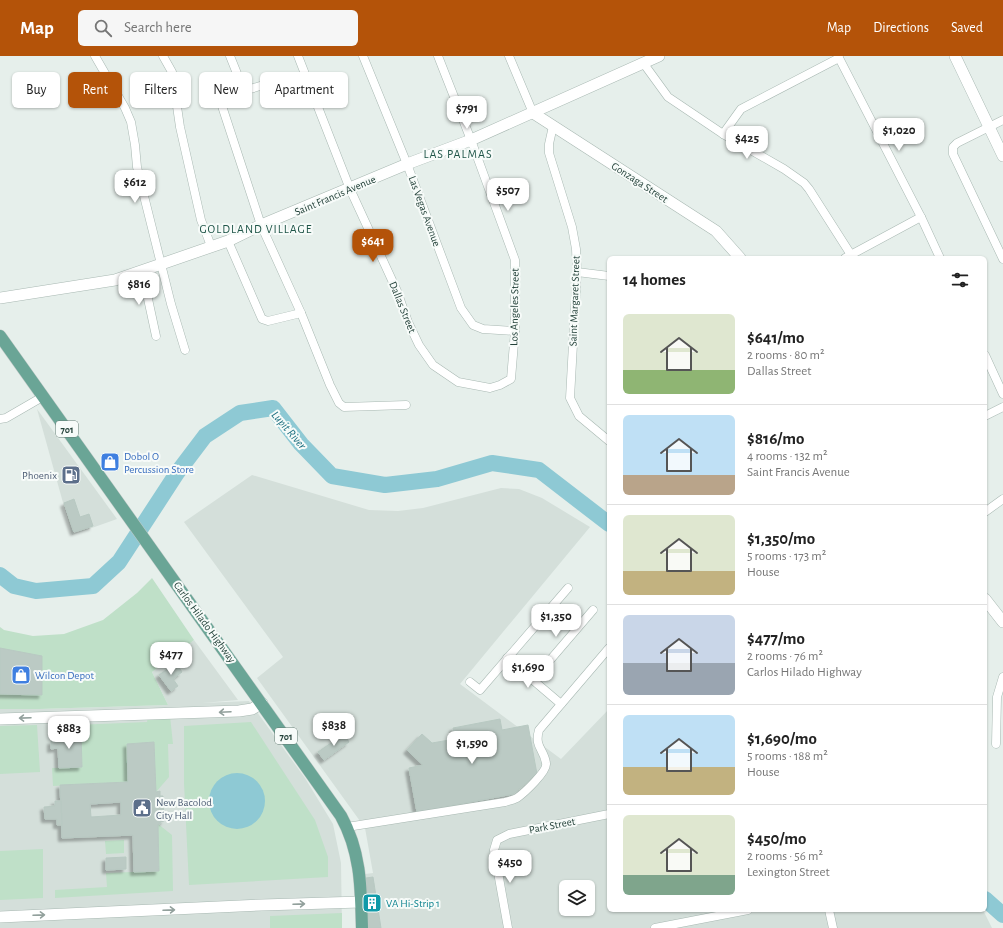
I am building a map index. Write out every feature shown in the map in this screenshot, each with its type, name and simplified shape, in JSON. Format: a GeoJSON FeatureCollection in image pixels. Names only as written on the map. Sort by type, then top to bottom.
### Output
{"type":"FeatureCollection","features":[{"type":"Feature","properties":{"kind":"main road","name":"Carlos Hilado Highway"},"geometry":{"type":"LineString","coordinates":[[0,336],[334,803],[347,827],[356,850],[362,928]]}},
{"type":"Feature","properties":{"kind":"street"},"geometry":{"type":"LineString","coordinates":[[95,56],[125,108],[131,122],[137,167],[171,304],[185,350]]}},
{"type":"Feature","properties":{"kind":"street"},"geometry":{"type":"LineString","coordinates":[[164,56],[172,72],[180,127],[201,220],[211,246]]}},
{"type":"Feature","properties":{"kind":"street"},"geometry":{"type":"LineString","coordinates":[[230,56],[236,72]]}},
{"type":"Feature","properties":{"kind":"street","name":"Dallas Street"},"geometry":{"type":"LineString","coordinates":[[298,56],[350,189],[397,291],[408,322],[419,345],[433,365],[458,382],[490,388],[511,379]]}},
{"type":"Feature","properties":{"kind":"street","name":"Las Vegas Avenue"},"geometry":{"type":"LineString","coordinates":[[363,56],[407,164],[461,308],[473,325],[483,328],[515,331]]}},
{"type":"Feature","properties":{"kind":"street","name":"Los Angeles Street"},"geometry":{"type":"LineString","coordinates":[[438,56],[471,140],[515,260],[515,331],[511,379]]}},
{"type":"Feature","properties":{"kind":"street"},"geometry":{"type":"LineString","coordinates":[[509,56],[533,113]]}},
{"type":"Feature","properties":{"kind":"street","name":"Saint Francis Avenue"},"geometry":{"type":"LineString","coordinates":[[0,298],[115,280],[228,241],[261,225],[407,164],[471,140],[659,56]]}},
{"type":"Feature","properties":{"kind":"street"},"geometry":{"type":"LineString","coordinates":[[955,56],[1003,156]]}},
{"type":"Feature","properties":{"kind":"street"},"geometry":{"type":"LineString","coordinates":[[723,134],[741,109],[838,57],[939,256]]}},
{"type":"Feature","properties":{"kind":"street"},"geometry":{"type":"LineString","coordinates":[[644,64],[668,97],[723,134],[804,183],[848,256]]}},
{"type":"Feature","properties":{"kind":"street"},"geometry":{"type":"LineString","coordinates":[[223,108],[261,225],[302,313],[338,403],[344,408],[406,405]]}},
{"type":"Feature","properties":{"kind":"street","name":"Gonzaga Street"},"geometry":{"type":"LineString","coordinates":[[533,113],[716,231],[738,256]]}},
{"type":"Feature","properties":{"kind":"street"},"geometry":{"type":"LineString","coordinates":[[1003,120],[957,143],[953,147],[953,154],[1003,259]]}},
{"type":"Feature","properties":{"kind":"street","name":"Saint Margaret Street"},"geometry":{"type":"LineString","coordinates":[[553,126],[549,144],[549,153],[572,227],[576,249],[577,272],[570,398],[579,416],[607,439]]}},
{"type":"Feature","properties":{"kind":"street"},"geometry":{"type":"LineString","coordinates":[[851,256],[921,218]]}},
{"type":"Feature","properties":{"kind":"street"},"geometry":{"type":"LineString","coordinates":[[228,241],[262,319],[268,321],[302,313]]}},
{"type":"Feature","properties":{"kind":"street"},"geometry":{"type":"LineString","coordinates":[[142,271],[156,336]]}},
{"type":"Feature","properties":{"kind":"street"},"geometry":{"type":"LineString","coordinates":[[577,272],[607,276]]}},
{"type":"Feature","properties":{"kind":"street"},"geometry":{"type":"LineString","coordinates":[[987,359],[1003,394]]}},
{"type":"Feature","properties":{"kind":"street"},"geometry":{"type":"LineString","coordinates":[[0,419],[6,418],[44,396]]}},
{"type":"Feature","properties":{"kind":"street"},"geometry":{"type":"LineString","coordinates":[[987,415],[1003,407]]}},
{"type":"Feature","properties":{"kind":"street"},"geometry":{"type":"LineString","coordinates":[[987,511],[1003,499]]}},
{"type":"Feature","properties":{"kind":"street"},"geometry":{"type":"LineString","coordinates":[[470,682],[480,690],[568,588]]}},
{"type":"Feature","properties":{"kind":"street"},"geometry":{"type":"LineString","coordinates":[[987,602],[1003,622]]}},
{"type":"Feature","properties":{"kind":"street"},"geometry":{"type":"LineString","coordinates":[[533,680],[593,610]]}},
{"type":"Feature","properties":{"kind":"street"},"geometry":{"type":"LineString","coordinates":[[347,827],[505,802],[518,797],[544,772],[547,764],[538,744],[537,737],[539,730],[607,650]]}},
{"type":"Feature","properties":{"kind":"street"},"geometry":{"type":"LineString","coordinates":[[507,658],[561,704]]}},
{"type":"Feature","properties":{"kind":"street"},"geometry":{"type":"LineString","coordinates":[[996,744],[997,697],[1003,677]]}},
{"type":"Feature","properties":{"kind":"street"},"geometry":{"type":"LineString","coordinates":[[0,719],[239,711],[252,709],[262,703]]}},
{"type":"Feature","properties":{"kind":"street","name":"Park Street"},"geometry":{"type":"LineString","coordinates":[[508,928],[494,850],[497,840],[509,834],[607,814]]}},
{"type":"Feature","properties":{"kind":"street"},"geometry":{"type":"LineString","coordinates":[[0,917],[361,902]]}},
{"type":"Feature","properties":{"kind":"street"},"geometry":{"type":"LineString","coordinates":[[655,928],[738,912]]}},
{"type":"Feature","properties":{"kind":"street"},"geometry":{"type":"LineString","coordinates":[[829,912],[832,928]]}},
{"type":"Feature","properties":{"kind":"shaded area"},"geometry":{"type":"Polygon","coordinates":[[[37,409],[117,519],[72,535],[37,409]]]}},
{"type":"Feature","properties":{"kind":"shaded area"},"geometry":{"type":"Polygon","coordinates":[[[252,475],[369,510],[398,511],[423,508],[501,488],[519,489],[542,498],[590,527],[460,684],[561,759],[607,711],[607,912],[984,912],[992,928],[367,928],[365,874],[373,873],[365,828],[257,678],[283,657],[184,522],[252,475]]]}},
{"type":"Feature","properties":{"kind":"shaded area"},"geometry":{"type":"Polygon","coordinates":[[[194,640],[238,700],[202,703],[249,701],[305,778],[333,824],[341,863],[342,928],[0,928],[0,709],[168,705],[152,672],[194,640]]]}},
{"type":"Feature","properties":{"kind":"green space"},"geometry":{"type":"Polygon","coordinates":[[[152,578],[194,640],[152,672],[168,705],[0,709],[0,627],[4,630],[33,636],[64,634],[103,620],[137,593],[152,578]]]}},
{"type":"Feature","properties":{"kind":"green space"},"geometry":{"type":"Polygon","coordinates":[[[170,716],[173,744],[168,744],[169,777],[156,792],[154,743],[127,744],[128,782],[53,786],[52,768],[82,767],[81,733],[51,733],[51,722],[75,720],[76,725],[147,722],[148,717],[170,716]]]}},
{"type":"Feature","properties":{"kind":"green space"},"geometry":{"type":"Polygon","coordinates":[[[251,722],[315,820],[328,857],[328,877],[189,885],[184,783],[184,726],[251,722]]]}},
{"type":"Feature","properties":{"kind":"green space"},"geometry":{"type":"Polygon","coordinates":[[[37,725],[40,772],[0,774],[0,726],[37,725]]]}},
{"type":"Feature","properties":{"kind":"green space"},"geometry":{"type":"Polygon","coordinates":[[[158,824],[172,835],[173,891],[55,898],[55,890],[107,887],[106,873],[159,871],[158,824]]]}},
{"type":"Feature","properties":{"kind":"green space"},"geometry":{"type":"Polygon","coordinates":[[[124,840],[124,853],[106,854],[105,841],[124,840]]]}},
{"type":"Feature","properties":{"kind":"green space"},"geometry":{"type":"Polygon","coordinates":[[[43,849],[43,898],[0,900],[0,851],[43,849]]]}},
{"type":"Feature","properties":{"kind":"green space"},"geometry":{"type":"Polygon","coordinates":[[[342,913],[342,928],[270,928],[270,916],[342,913]]]}},
{"type":"Feature","properties":{"kind":"water"},"geometry":{"type":"Polygon","coordinates":[[[231,773],[243,773],[257,781],[265,795],[263,812],[257,821],[243,829],[231,829],[221,824],[214,817],[209,807],[209,795],[214,785],[221,778],[231,773]]]}},
{"type":"Feature","properties":{"kind":"building"},"geometry":{"type":"Polygon","coordinates":[[[74,499],[80,517],[89,514],[93,526],[74,532],[64,503],[74,499]]]}},
{"type":"Feature","properties":{"kind":"building","name":"Wilcon Depot"},"geometry":{"type":"Polygon","coordinates":[[[0,648],[42,656],[42,695],[0,694],[0,648]]]}},
{"type":"Feature","properties":{"kind":"building"},"geometry":{"type":"Polygon","coordinates":[[[176,663],[182,672],[173,679],[178,686],[171,691],[159,675],[176,663]]]}},
{"type":"Feature","properties":{"kind":"building"},"geometry":{"type":"Polygon","coordinates":[[[500,719],[502,730],[528,725],[537,774],[513,794],[417,812],[409,768],[423,765],[407,750],[422,734],[432,743],[455,739],[453,728],[500,719]]]}},
{"type":"Feature","properties":{"kind":"building"},"geometry":{"type":"Polygon","coordinates":[[[81,732],[82,767],[59,768],[58,748],[51,749],[51,741],[58,741],[57,733],[81,732]]]}},
{"type":"Feature","properties":{"kind":"building"},"geometry":{"type":"Polygon","coordinates":[[[344,734],[349,742],[324,760],[318,752],[344,734]]]}},
{"type":"Feature","properties":{"kind":"building","name":"New Bacolod City Hall"},"geometry":{"type":"Polygon","coordinates":[[[154,742],[156,792],[160,791],[160,796],[163,796],[164,821],[158,824],[159,871],[134,872],[133,835],[62,838],[60,785],[128,782],[127,744],[154,742]],[[121,802],[90,804],[91,817],[121,815],[121,802]]]}},
{"type":"Feature","properties":{"kind":"building"},"geometry":{"type":"Polygon","coordinates":[[[55,801],[61,801],[62,825],[57,825],[57,819],[45,819],[44,807],[55,806],[55,801]]]}},
{"type":"Feature","properties":{"kind":"building"},"geometry":{"type":"Polygon","coordinates":[[[126,857],[126,869],[106,870],[106,858],[126,857]]]}},
{"type":"Feature","properties":{"kind":"building","name":"VA Hi-Strip 1"},"geometry":{"type":"Polygon","coordinates":[[[373,877],[381,928],[369,928],[366,878],[373,877]]]}},
{"type":"Feature","properties":{"kind":"waterway","name":"Lupit River"},"geometry":{"type":"LineString","coordinates":[[0,575],[14,586],[36,591],[93,586],[119,562],[177,473],[205,436],[240,413],[273,408],[301,444],[332,476],[385,485],[437,479],[492,463],[539,470],[607,522]]}},
{"type":"Feature","properties":{"kind":"waterway","name":"Lupit River"},"geometry":{"type":"LineString","coordinates":[[987,901],[1003,915]]}},
{"type":"Feature","properties":{"kind":"place","name":"Dobol O Percussion Store"},"geometry":{"type":"Point","coordinates":[110,462]}},
{"type":"Feature","properties":{"kind":"place","name":"Phoenix"},"geometry":{"type":"Point","coordinates":[71,475]}},
{"type":"Feature","properties":{"kind":"place","name":"Wilcon Depot"},"geometry":{"type":"Point","coordinates":[21,675]}},
{"type":"Feature","properties":{"kind":"place","name":"New Bacolod City Hall"},"geometry":{"type":"Point","coordinates":[142,808]}},
{"type":"Feature","properties":{"kind":"place","name":"VA Hi-Strip 1"},"geometry":{"type":"Point","coordinates":[372,903]}},
{"type":"Feature","properties":{"kind":"district","name":"LAS PALMAS"},"geometry":{"type":"Point","coordinates":[458,154]}},
{"type":"Feature","properties":{"kind":"district","name":"GOLDLAND VILLAGE"},"geometry":{"type":"Point","coordinates":[256,229]}}]}
